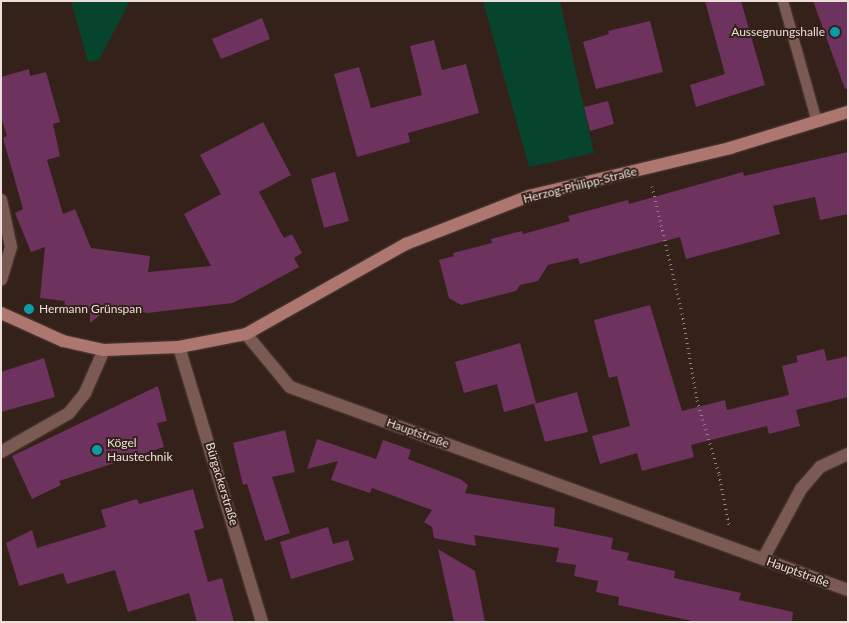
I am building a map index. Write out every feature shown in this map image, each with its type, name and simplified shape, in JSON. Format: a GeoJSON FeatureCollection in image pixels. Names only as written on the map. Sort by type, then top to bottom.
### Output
{"type":"FeatureCollection","features":[{"type":"Feature","properties":{"kind":"street","name":"Herzog-Philipp-Straße"},"geometry":{"type":"LineString","coordinates":[[246,334],[406,244],[529,196],[730,148],[848,112]]}},
{"type":"Feature","properties":{"kind":"street"},"geometry":{"type":"LineString","coordinates":[[1,200],[11,247],[1,279]]}},
{"type":"Feature","properties":{"kind":"street"},"geometry":{"type":"LineString","coordinates":[[1,313],[63,341],[104,350],[179,347],[246,334]]}},
{"type":"Feature","properties":{"kind":"street","name":"Hauptstraße"},"geometry":{"type":"LineString","coordinates":[[246,334],[290,387],[848,590]]}},
{"type":"Feature","properties":{"kind":"street","name":"Bürgackerstraße"},"geometry":{"type":"LineString","coordinates":[[179,347],[262,622]]}},
{"type":"Feature","properties":{"kind":"street"},"geometry":{"type":"LineString","coordinates":[[1,452],[69,413],[85,393],[104,350]]}},
{"type":"Feature","properties":{"kind":"street"},"geometry":{"type":"LineString","coordinates":[[763,559],[801,489],[820,468],[848,454]]}},
{"type":"Feature","properties":{"kind":"lane"},"geometry":{"type":"LineString","coordinates":[[783,1],[817,122]]}},
{"type":"Feature","properties":{"kind":"path"},"geometry":{"type":"LineString","coordinates":[[648,168],[682,313],[697,400],[719,474],[734,549]]}},
{"type":"Feature","properties":{"kind":"green space"},"geometry":{"type":"Polygon","coordinates":[[[71,1],[130,1],[99,60],[88,62],[71,1]]]}},
{"type":"Feature","properties":{"kind":"green space"},"geometry":{"type":"Polygon","coordinates":[[[483,1],[560,1],[594,153],[529,167],[483,1]]]}},
{"type":"Feature","properties":{"kind":"building"},"geometry":{"type":"Polygon","coordinates":[[[705,1],[741,1],[765,85],[696,107],[690,85],[725,74],[705,1]]]}},
{"type":"Feature","properties":{"kind":"building","name":"Aussegnungshalle"},"geometry":{"type":"Polygon","coordinates":[[[813,1],[848,1],[848,88],[845,89],[813,1]]]}},
{"type":"Feature","properties":{"kind":"building"},"geometry":{"type":"Polygon","coordinates":[[[262,18],[270,39],[221,59],[212,39],[262,18]]]}},
{"type":"Feature","properties":{"kind":"building"},"geometry":{"type":"Polygon","coordinates":[[[650,21],[663,72],[596,89],[583,42],[609,34],[608,31],[650,21]]]}},
{"type":"Feature","properties":{"kind":"building"},"geometry":{"type":"Polygon","coordinates":[[[434,40],[442,70],[466,64],[479,113],[408,133],[410,142],[357,157],[334,74],[359,67],[371,108],[422,95],[410,46],[434,40]]]}},
{"type":"Feature","properties":{"kind":"building"},"geometry":{"type":"Polygon","coordinates":[[[29,69],[30,76],[46,72],[60,122],[53,124],[60,156],[47,160],[63,214],[75,209],[91,248],[150,256],[148,272],[211,266],[184,214],[221,194],[200,155],[263,122],[291,175],[259,192],[284,238],[292,234],[302,253],[294,258],[299,267],[233,303],[147,313],[110,307],[90,323],[90,310],[64,307],[65,301],[40,298],[45,247],[31,252],[15,213],[23,209],[3,138],[7,136],[1,117],[1,77],[29,69]]]}},
{"type":"Feature","properties":{"kind":"building"},"geometry":{"type":"Polygon","coordinates":[[[608,101],[614,124],[590,131],[584,107],[608,101]]]}},
{"type":"Feature","properties":{"kind":"building"},"geometry":{"type":"Polygon","coordinates":[[[848,152],[848,214],[820,220],[815,197],[773,206],[780,234],[686,259],[680,237],[580,264],[578,258],[548,265],[538,281],[520,285],[516,291],[461,305],[449,298],[439,260],[454,256],[453,253],[492,243],[491,239],[522,231],[523,234],[570,221],[568,216],[628,200],[629,204],[743,172],[744,176],[848,152]]]}},
{"type":"Feature","properties":{"kind":"building"},"geometry":{"type":"Polygon","coordinates":[[[335,172],[349,221],[324,228],[311,179],[335,172]]]}},
{"type":"Feature","properties":{"kind":"building"},"geometry":{"type":"Polygon","coordinates":[[[650,305],[682,411],[725,400],[727,410],[789,395],[782,366],[798,362],[796,356],[824,349],[827,361],[848,356],[848,397],[796,410],[800,426],[769,434],[767,426],[691,445],[694,457],[642,471],[637,453],[600,464],[592,436],[630,426],[617,376],[609,378],[594,320],[650,305]]]}},
{"type":"Feature","properties":{"kind":"building"},"geometry":{"type":"Polygon","coordinates":[[[520,343],[536,403],[504,412],[497,384],[464,393],[455,362],[520,343]]]}},
{"type":"Feature","properties":{"kind":"building"},"geometry":{"type":"Polygon","coordinates":[[[44,358],[55,397],[1,412],[1,372],[44,358]]]}},
{"type":"Feature","properties":{"kind":"building"},"geometry":{"type":"Polygon","coordinates":[[[158,386],[167,421],[157,423],[164,447],[59,481],[61,485],[32,499],[12,456],[158,386]]]}},
{"type":"Feature","properties":{"kind":"building"},"geometry":{"type":"Polygon","coordinates":[[[577,392],[588,432],[545,442],[534,404],[577,392]]]}},
{"type":"Feature","properties":{"kind":"building"},"geometry":{"type":"Polygon","coordinates":[[[285,430],[295,472],[272,477],[290,533],[265,541],[247,484],[243,485],[233,443],[285,430]]]}},
{"type":"Feature","properties":{"kind":"building"},"geometry":{"type":"Polygon","coordinates":[[[317,439],[376,459],[383,440],[411,450],[408,459],[460,479],[468,485],[465,493],[555,508],[554,526],[613,538],[611,549],[629,553],[627,560],[675,571],[674,578],[741,593],[739,600],[793,612],[792,622],[697,622],[618,605],[619,597],[596,592],[598,581],[574,576],[576,565],[556,562],[559,548],[474,535],[476,546],[434,538],[432,527],[424,522],[432,510],[372,488],[370,493],[331,480],[338,461],[307,469],[317,439]]]}},
{"type":"Feature","properties":{"kind":"building"},"geometry":{"type":"Polygon","coordinates":[[[193,489],[204,528],[194,531],[208,582],[222,578],[234,622],[197,622],[189,593],[128,612],[115,570],[67,584],[63,573],[19,586],[6,543],[32,530],[37,548],[106,527],[101,510],[137,499],[139,504],[193,489]]]}},
{"type":"Feature","properties":{"kind":"building"},"geometry":{"type":"Polygon","coordinates":[[[328,527],[333,544],[348,540],[354,560],[291,579],[280,542],[328,527]]]}},
{"type":"Feature","properties":{"kind":"building"},"geometry":{"type":"Polygon","coordinates":[[[438,549],[475,571],[485,622],[454,622],[438,549]]]}},
{"type":"Feature","properties":{"kind":"place","name":"Aussegnungshalle"},"geometry":{"type":"Point","coordinates":[835,32]}},
{"type":"Feature","properties":{"kind":"place","name":"Hermann Grünspan"},"geometry":{"type":"Point","coordinates":[29,309]}},
{"type":"Feature","properties":{"kind":"place","name":"Kögel Haustechnik"},"geometry":{"type":"Point","coordinates":[97,450]}}]}
